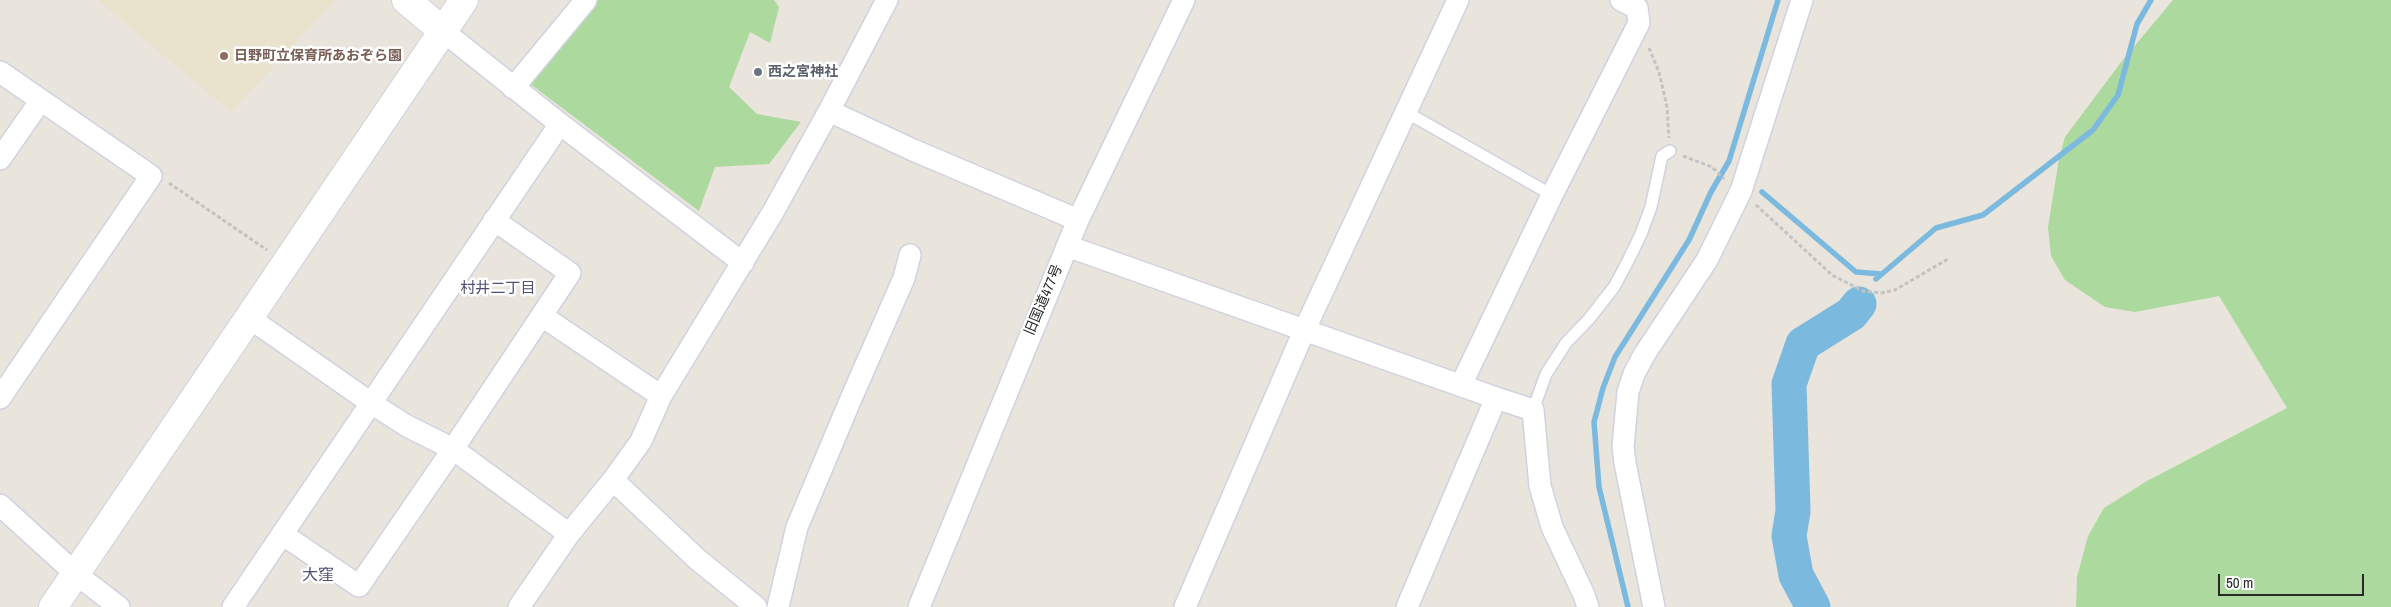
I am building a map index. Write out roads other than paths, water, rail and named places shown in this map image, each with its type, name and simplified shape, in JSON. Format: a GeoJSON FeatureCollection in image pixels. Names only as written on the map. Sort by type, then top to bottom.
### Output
{"type":"FeatureCollection","features":[{"type":"Feature","properties":{"kind":"street"},"geometry":{"type":"LineString","coordinates":[[406,0],[513,88],[743,263]]}},
{"type":"Feature","properties":{"kind":"street"},"geometry":{"type":"LineString","coordinates":[[53,607],[464,0]]}},
{"type":"Feature","properties":{"kind":"street"},"geometry":{"type":"LineString","coordinates":[[513,88],[586,0]]}},
{"type":"Feature","properties":{"kind":"street"},"geometry":{"type":"LineString","coordinates":[[519,607],[569,534],[641,442],[661,396],[743,263],[829,111],[887,0]]}},
{"type":"Feature","properties":{"kind":"street","name":"旧国道477号"},"geometry":{"type":"LineString","coordinates":[[919,607],[1078,220],[1184,0]]}},
{"type":"Feature","properties":{"kind":"street"},"geometry":{"type":"LineString","coordinates":[[1185,607],[1304,331],[1458,0]]}},
{"type":"Feature","properties":{"kind":"street"},"geometry":{"type":"LineString","coordinates":[[1461,385],[1552,195],[1639,23],[1637,8],[1621,0]]}},
{"type":"Feature","properties":{"kind":"street"},"geometry":{"type":"LineString","coordinates":[[1654,607],[1624,464],[1623,447],[1628,392],[1634,374],[1644,355],[1707,260],[1802,0]]}},
{"type":"Feature","properties":{"kind":"street"},"geometry":{"type":"LineString","coordinates":[[0,72],[151,176],[0,398]]}},
{"type":"Feature","properties":{"kind":"street"},"geometry":{"type":"LineString","coordinates":[[0,159],[41,100]]}},
{"type":"Feature","properties":{"kind":"street"},"geometry":{"type":"LineString","coordinates":[[829,111],[921,154],[1078,220]]}},
{"type":"Feature","properties":{"kind":"street"},"geometry":{"type":"LineString","coordinates":[[233,607],[560,124]]}},
{"type":"Feature","properties":{"kind":"street"},"geometry":{"type":"LineString","coordinates":[[282,534],[359,586],[453,449],[570,273],[494,220]]}},
{"type":"Feature","properties":{"kind":"street"},"geometry":{"type":"LineString","coordinates":[[1067,246],[1231,303],[1304,331],[1533,410],[1540,486],[1552,526],[1584,594],[1588,607]]}},
{"type":"Feature","properties":{"kind":"street"},"geometry":{"type":"LineString","coordinates":[[778,607],[798,527],[850,401],[904,278],[910,255]]}},
{"type":"Feature","properties":{"kind":"street"},"geometry":{"type":"LineString","coordinates":[[542,316],[661,396]]}},
{"type":"Feature","properties":{"kind":"street"},"geometry":{"type":"LineString","coordinates":[[248,317],[371,403],[407,426],[453,449],[569,534]]}},
{"type":"Feature","properties":{"kind":"street"},"geometry":{"type":"LineString","coordinates":[[1407,607],[1496,398]]}},
{"type":"Feature","properties":{"kind":"street"},"geometry":{"type":"LineString","coordinates":[[613,480],[697,559],[756,607]]}},
{"type":"Feature","properties":{"kind":"street"},"geometry":{"type":"LineString","coordinates":[[0,505],[76,574],[119,607]]}},
{"type":"Feature","properties":{"kind":"lane"},"geometry":{"type":"LineString","coordinates":[[1406,112],[1552,195]]}},
{"type":"Feature","properties":{"kind":"lane"},"geometry":{"type":"LineString","coordinates":[[1533,410],[1546,374],[1566,343],[1589,319],[1614,287],[1628,261],[1642,234],[1651,207],[1662,156],[1670,151]]}},
{"type":"Feature","properties":{"kind":"waterway"},"geometry":{"type":"LineString","coordinates":[[1628,607],[1599,487],[1594,422],[1603,388],[1615,357],[1689,240],[1711,192],[1729,161],[1778,0]]}},
{"type":"Feature","properties":{"kind":"waterway"},"geometry":{"type":"LineString","coordinates":[[1876,279],[1936,228],[1983,215],[2093,130],[2118,95],[2137,24],[2151,0]]}},
{"type":"Feature","properties":{"kind":"waterway"},"geometry":{"type":"LineString","coordinates":[[1762,192],[1856,272],[1881,274]]}},
{"type":"Feature","properties":{"kind":"waterway"},"geometry":{"type":"LineString","coordinates":[[1813,607],[1796,575],[1789,536],[1793,511],[1789,384],[1803,344],[1851,314],[1859,304]]}},
{"type":"Feature","properties":{"kind":"place","name":"日野町立保育所あおぞら園"},"geometry":{"type":"Point","coordinates":[224,56]}},
{"type":"Feature","properties":{"kind":"place","name":"西之宮神社"},"geometry":{"type":"Point","coordinates":[758,72]}},
{"type":"Feature","properties":{"kind":"district","name":"村井二丁目"},"geometry":{"type":"Point","coordinates":[498,289]}},
{"type":"Feature","properties":{"kind":"district","name":"大窪"},"geometry":{"type":"Point","coordinates":[318,576]}}]}
